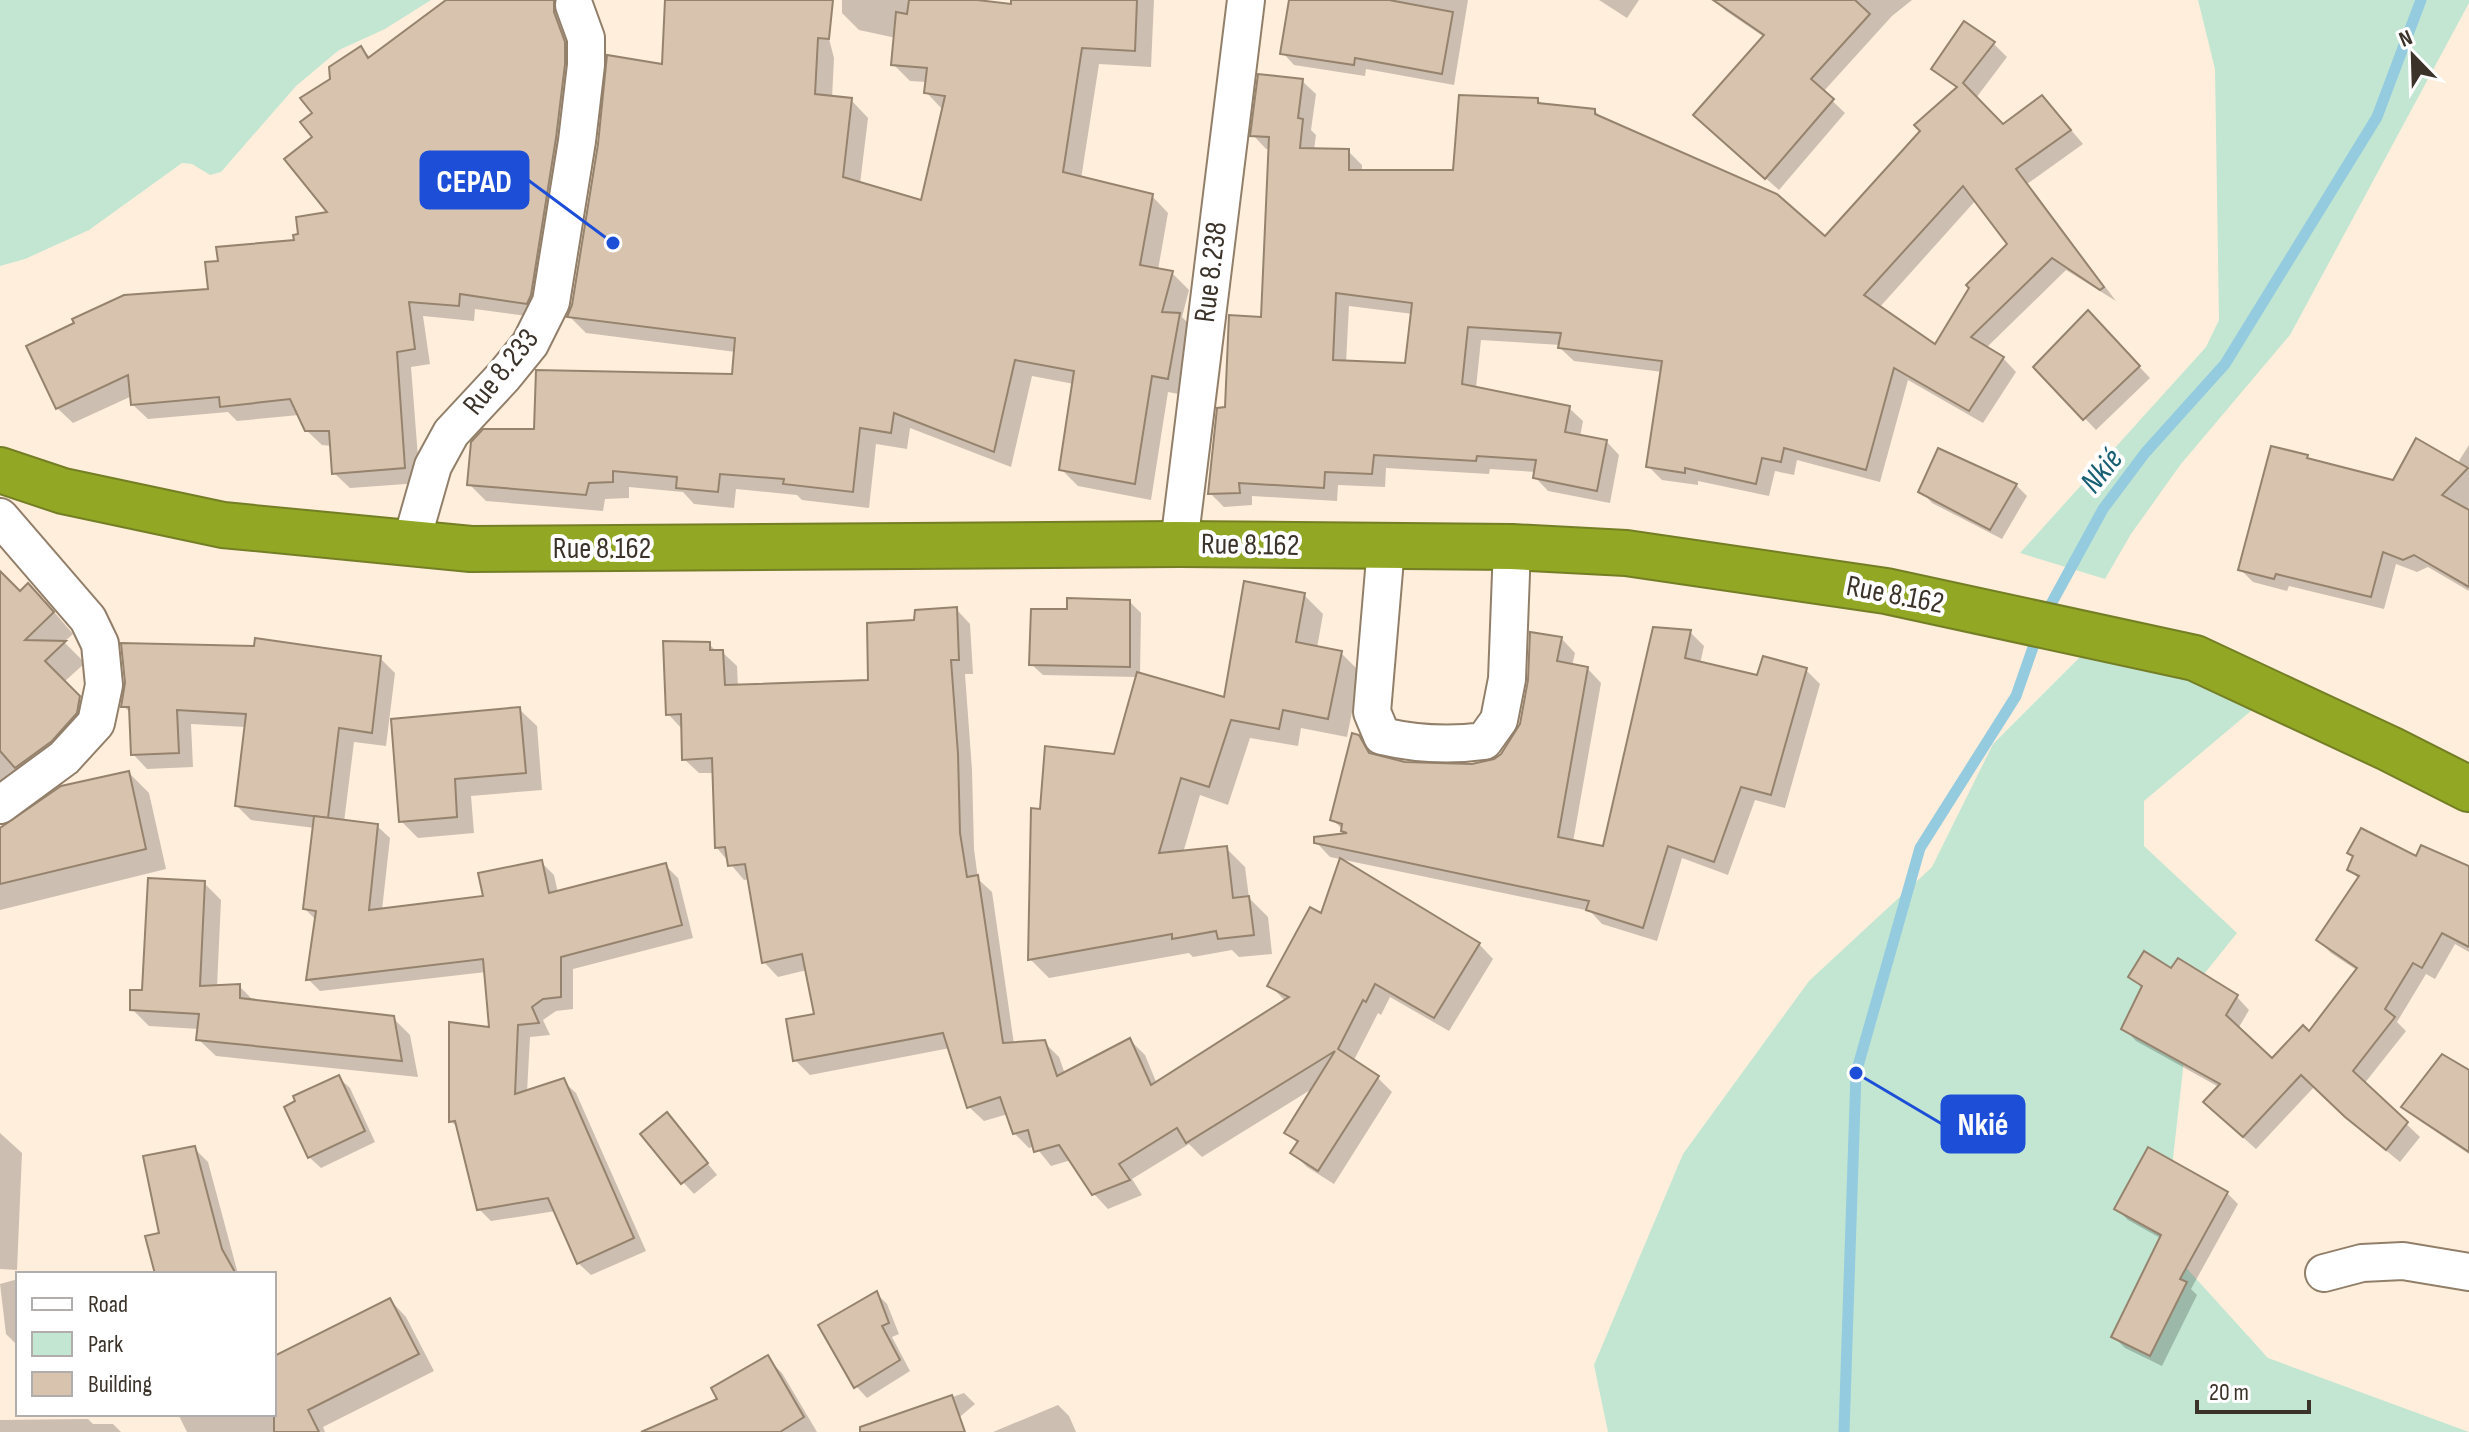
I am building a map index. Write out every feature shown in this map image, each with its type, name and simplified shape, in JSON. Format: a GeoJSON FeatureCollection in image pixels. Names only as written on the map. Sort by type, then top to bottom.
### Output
{"type":"FeatureCollection","features":[{"type":"Feature","properties":{"kind":"highway","name":"Rue 8.162"},"geometry":{"type":"LineString","coordinates":[[0,470],[63,491],[223,525],[471,549],[1179,544],[1512,547],[1626,553],[1886,591],[2195,658],[2469,789]]}},
{"type":"Feature","properties":{"kind":"street","name":"Rue 8.238"},"geometry":{"type":"LineString","coordinates":[[1179,544],[1246,0]]}},
{"type":"Feature","properties":{"kind":"street","name":"Rue 8.233"},"geometry":{"type":"LineString","coordinates":[[411,543],[433,466],[451,433],[530,344],[551,302],[586,65],[586,38],[574,5]]}},
{"type":"Feature","properties":{"kind":"street"},"geometry":{"type":"LineString","coordinates":[[0,517],[88,619],[100,644],[104,685],[96,723],[64,758],[0,805]]}},
{"type":"Feature","properties":{"kind":"street"},"geometry":{"type":"LineString","coordinates":[[1386,547],[1372,712],[1382,736],[1417,744],[1447,744],[1484,741],[1499,720],[1510,642],[1508,605],[1512,547]]}},
{"type":"Feature","properties":{"kind":"street"},"geometry":{"type":"LineString","coordinates":[[2324,1273],[2362,1263],[2403,1261],[2469,1272]]}},
{"type":"Feature","properties":{"kind":"green space"},"geometry":{"type":"Polygon","coordinates":[[[0,0],[431,0],[385,29],[339,50],[296,86],[221,172],[210,175],[192,164],[182,163],[89,230],[25,259],[0,266],[0,0]]]}},
{"type":"Feature","properties":{"kind":"green space"},"geometry":{"type":"Polygon","coordinates":[[[2198,0],[2469,0],[2469,3],[2290,335],[2181,464],[2131,534],[2105,579],[2020,553],[2206,347],[2219,320],[2215,69],[2198,0]]]}},
{"type":"Feature","properties":{"kind":"green space"},"geometry":{"type":"Polygon","coordinates":[[[2093,644],[2289,679],[2144,801],[2144,846],[2237,933],[2192,989],[2169,1194],[2180,1261],[2268,1358],[2469,1432],[1608,1432],[1594,1365],[1683,1154],[1809,981],[1932,867],[1993,744],[2093,644]]]}},
{"type":"Feature","properties":{"kind":"building"},"geometry":{"type":"Polygon","coordinates":[[[446,0],[554,0],[554,12],[565,42],[565,64],[556,138],[527,304],[460,294],[459,306],[409,302],[415,349],[397,352],[405,468],[332,474],[329,431],[305,431],[290,399],[220,407],[219,397],[131,405],[128,375],[56,409],[26,346],[74,323],[72,319],[124,295],[208,289],[205,262],[218,261],[216,247],[294,240],[293,235],[298,234],[296,217],[327,212],[284,159],[312,137],[300,122],[312,113],[300,98],[330,79],[329,67],[361,46],[368,58],[446,0]]]}},
{"type":"Feature","properties":{"kind":"building"},"geometry":{"type":"Polygon","coordinates":[[[665,0],[833,0],[829,39],[818,38],[815,94],[852,98],[843,177],[921,200],[945,96],[924,93],[927,68],[891,65],[896,12],[907,14],[909,0],[977,0],[1011,4],[1011,0],[1137,0],[1135,51],[1082,48],[1063,172],[1153,194],[1140,265],[1173,271],[1162,312],[1180,313],[1168,379],[1152,376],[1135,484],[1059,470],[1074,371],[1015,360],[994,452],[894,413],[891,433],[860,428],[853,492],[783,484],[784,479],[720,474],[718,492],[676,488],[677,477],[613,471],[613,482],[589,483],[586,495],[467,485],[471,442],[483,429],[534,429],[536,370],[732,374],[735,338],[567,317],[572,305],[598,144],[607,55],[662,64],[665,0]]]}},
{"type":"Feature","properties":{"kind":"building"},"geometry":{"type":"Polygon","coordinates":[[[1289,0],[1389,0],[1453,12],[1442,74],[1355,58],[1354,65],[1280,54],[1289,0]]]}},
{"type":"Feature","properties":{"kind":"building"},"geometry":{"type":"Polygon","coordinates":[[[1713,0],[1855,0],[1870,14],[1811,79],[1834,99],[1765,179],[1693,115],[1764,35],[1713,0]]]}},
{"type":"Feature","properties":{"kind":"building"},"geometry":{"type":"Polygon","coordinates":[[[1964,21],[1995,42],[1963,83],[2003,124],[2042,95],[2071,130],[2016,169],[2104,287],[2100,290],[2052,258],[1971,337],[2004,357],[1969,411],[1894,368],[1866,470],[1784,448],[1781,462],[1762,458],[1756,484],[1685,468],[1685,473],[1646,467],[1662,361],[1558,348],[1561,333],[1468,327],[1462,384],[1570,406],[1565,432],[1607,440],[1597,491],[1533,478],[1536,460],[1477,456],[1476,461],[1374,455],[1372,474],[1325,472],[1324,488],[1239,483],[1240,493],[1208,494],[1217,408],[1225,407],[1229,315],[1261,317],[1269,137],[1250,136],[1258,74],[1303,79],[1298,118],[1303,119],[1300,148],[1349,149],[1349,170],[1453,170],[1459,95],[1538,98],[1538,103],[1595,109],[1595,114],[1777,194],[1825,236],[1920,131],[1914,125],[1957,87],[1931,69],[1964,21]],[[1963,186],[1864,295],[1935,344],[1969,288],[1966,285],[2007,244],[1963,186]],[[1336,293],[1333,360],[1405,363],[1412,303],[1336,293]]]}},
{"type":"Feature","properties":{"kind":"building"},"geometry":{"type":"Polygon","coordinates":[[[2088,310],[2140,366],[2083,420],[2033,367],[2088,310]]]}},
{"type":"Feature","properties":{"kind":"building"},"geometry":{"type":"Polygon","coordinates":[[[2416,438],[2468,468],[2442,495],[2469,510],[2469,587],[2414,555],[2403,560],[2383,552],[2371,597],[2276,574],[2274,579],[2238,570],[2271,446],[2393,480],[2416,438]]]}},
{"type":"Feature","properties":{"kind":"building"},"geometry":{"type":"Polygon","coordinates":[[[1938,448],[2017,484],[1990,530],[1918,492],[1938,448]]]}},
{"type":"Feature","properties":{"kind":"building"},"geometry":{"type":"Polygon","coordinates":[[[0,571],[20,591],[28,583],[54,612],[25,640],[66,641],[45,661],[80,696],[77,713],[52,741],[15,768],[0,751],[0,571]]]}},
{"type":"Feature","properties":{"kind":"building"},"geometry":{"type":"Polygon","coordinates":[[[1244,581],[1305,593],[1296,642],[1342,651],[1328,719],[1283,710],[1279,729],[1231,720],[1209,787],[1181,778],[1159,853],[1227,846],[1233,898],[1249,896],[1254,935],[1218,939],[1216,931],[1172,939],[1172,934],[1028,960],[1031,808],[1040,809],[1045,746],[1114,754],[1137,672],[1224,697],[1244,581]]]}},
{"type":"Feature","properties":{"kind":"building"},"geometry":{"type":"Polygon","coordinates":[[[1067,598],[1130,600],[1130,667],[1029,665],[1031,609],[1067,609],[1067,598]]]}},
{"type":"Feature","properties":{"kind":"building"},"geometry":{"type":"Polygon","coordinates":[[[957,607],[959,660],[951,660],[960,833],[967,877],[978,875],[1003,1043],[1045,1040],[1057,1076],[1130,1038],[1151,1085],[1289,997],[1267,986],[1310,907],[1321,913],[1340,858],[1480,943],[1434,1018],[1375,984],[1366,1002],[1363,1000],[1338,1049],[1379,1076],[1318,1171],[1290,1153],[1298,1141],[1284,1133],[1335,1051],[1186,1143],[1177,1128],[1119,1164],[1130,1180],[1092,1195],[1059,1145],[1034,1152],[1028,1130],[1013,1134],[1000,1097],[967,1108],[943,1033],[793,1061],[786,1019],[814,1014],[802,954],[762,963],[745,864],[728,866],[725,847],[715,848],[712,758],[682,760],[681,714],[666,715],[663,641],[710,642],[710,650],[723,650],[725,685],[868,680],[867,623],[914,620],[915,610],[957,607]]]}},
{"type":"Feature","properties":{"kind":"building"},"geometry":{"type":"Polygon","coordinates":[[[1653,627],[1691,630],[1685,658],[1757,675],[1763,656],[1807,668],[1771,795],[1741,787],[1714,862],[1668,846],[1643,928],[1586,910],[1589,901],[1314,843],[1314,837],[1347,833],[1341,831],[1342,824],[1330,820],[1352,733],[1359,735],[1369,753],[1405,762],[1472,764],[1494,759],[1501,754],[1520,724],[1528,680],[1530,632],[1562,637],[1557,661],[1588,667],[1558,837],[1603,846],[1653,627]]]}},
{"type":"Feature","properties":{"kind":"building"},"geometry":{"type":"Polygon","coordinates":[[[255,638],[381,656],[372,733],[339,728],[328,818],[235,806],[246,714],[177,710],[179,753],[131,755],[129,707],[121,707],[125,683],[121,643],[254,646],[255,638]]]}},
{"type":"Feature","properties":{"kind":"building"},"geometry":{"type":"Polygon","coordinates":[[[520,707],[526,773],[455,779],[457,817],[399,822],[391,719],[520,707]]]}},
{"type":"Feature","properties":{"kind":"building"},"geometry":{"type":"Polygon","coordinates":[[[129,771],[146,849],[0,884],[0,828],[61,786],[129,771]]]}},
{"type":"Feature","properties":{"kind":"building"},"geometry":{"type":"Polygon","coordinates":[[[314,816],[378,824],[369,910],[483,896],[478,873],[542,860],[549,893],[666,863],[682,925],[561,957],[561,997],[543,999],[532,1007],[539,1023],[518,1025],[515,1094],[564,1078],[634,1238],[577,1264],[548,1198],[477,1210],[455,1121],[449,1122],[449,1022],[489,1027],[483,959],[306,980],[316,911],[303,909],[314,816]]]}},
{"type":"Feature","properties":{"kind":"building"},"geometry":{"type":"Polygon","coordinates":[[[2361,828],[2416,856],[2421,845],[2469,866],[2469,947],[2442,933],[2422,968],[2413,963],[2385,1009],[2395,1017],[2353,1071],[2408,1122],[2386,1150],[2301,1075],[2243,1137],[2203,1102],[2220,1084],[2121,1029],[2142,986],[2128,977],[2144,951],[2171,968],[2178,958],[2238,995],[2226,1015],[2272,1058],[2303,1025],[2309,1031],[2357,968],[2316,940],[2359,876],[2347,870],[2353,856],[2347,853],[2361,828]]]}},
{"type":"Feature","properties":{"kind":"building"},"geometry":{"type":"Polygon","coordinates":[[[148,878],[205,881],[200,986],[240,984],[240,998],[394,1016],[402,1061],[196,1040],[199,1014],[130,1010],[130,990],[142,990],[148,878]]]}},
{"type":"Feature","properties":{"kind":"building"},"geometry":{"type":"Polygon","coordinates":[[[2442,1054],[2469,1070],[2469,1152],[2401,1107],[2442,1054]]]}},
{"type":"Feature","properties":{"kind":"building"},"geometry":{"type":"Polygon","coordinates":[[[339,1075],[365,1131],[308,1158],[284,1107],[295,1101],[293,1096],[339,1075]]]}},
{"type":"Feature","properties":{"kind":"building"},"geometry":{"type":"Polygon","coordinates":[[[667,1112],[708,1163],[681,1184],[640,1134],[667,1112]]]}},
{"type":"Feature","properties":{"kind":"building"},"geometry":{"type":"Polygon","coordinates":[[[195,1146],[222,1249],[235,1272],[154,1272],[145,1236],[159,1233],[143,1156],[195,1146]]]}},
{"type":"Feature","properties":{"kind":"building"},"geometry":{"type":"Polygon","coordinates":[[[2148,1147],[2228,1192],[2180,1279],[2187,1282],[2150,1356],[2111,1337],[2161,1235],[2114,1209],[2148,1147]]]}},
{"type":"Feature","properties":{"kind":"building"},"geometry":{"type":"Polygon","coordinates":[[[877,1291],[889,1323],[882,1326],[900,1360],[854,1388],[818,1325],[877,1291]]]}},
{"type":"Feature","properties":{"kind":"building"},"geometry":{"type":"Polygon","coordinates":[[[390,1298],[419,1354],[308,1410],[319,1432],[274,1432],[276,1355],[390,1298]]]}},
{"type":"Feature","properties":{"kind":"building"},"geometry":{"type":"Polygon","coordinates":[[[768,1355],[804,1417],[780,1432],[641,1432],[717,1399],[711,1388],[768,1355]]]}},
{"type":"Feature","properties":{"kind":"building"},"geometry":{"type":"Polygon","coordinates":[[[952,1395],[965,1432],[860,1432],[860,1427],[952,1395]]]}},
{"type":"Feature","properties":{"kind":"waterway","name":"Nkié"},"geometry":{"type":"LineString","coordinates":[[2044,617],[2103,509],[2145,453],[2225,364],[2377,117],[2421,0]]}},
{"type":"Feature","properties":{"kind":"waterway","name":"Nkié"},"geometry":{"type":"LineString","coordinates":[[1844,1432],[1856,1073],[1920,848],[2016,696],[2038,633]]}},
{"type":"Feature","properties":{"kind":"place","name":"CEPAD"},"geometry":{"type":"Point","coordinates":[613,243]}},
{"type":"Feature","properties":{"kind":"place","name":"Nkié"},"geometry":{"type":"Point","coordinates":[1856,1073]}}]}
